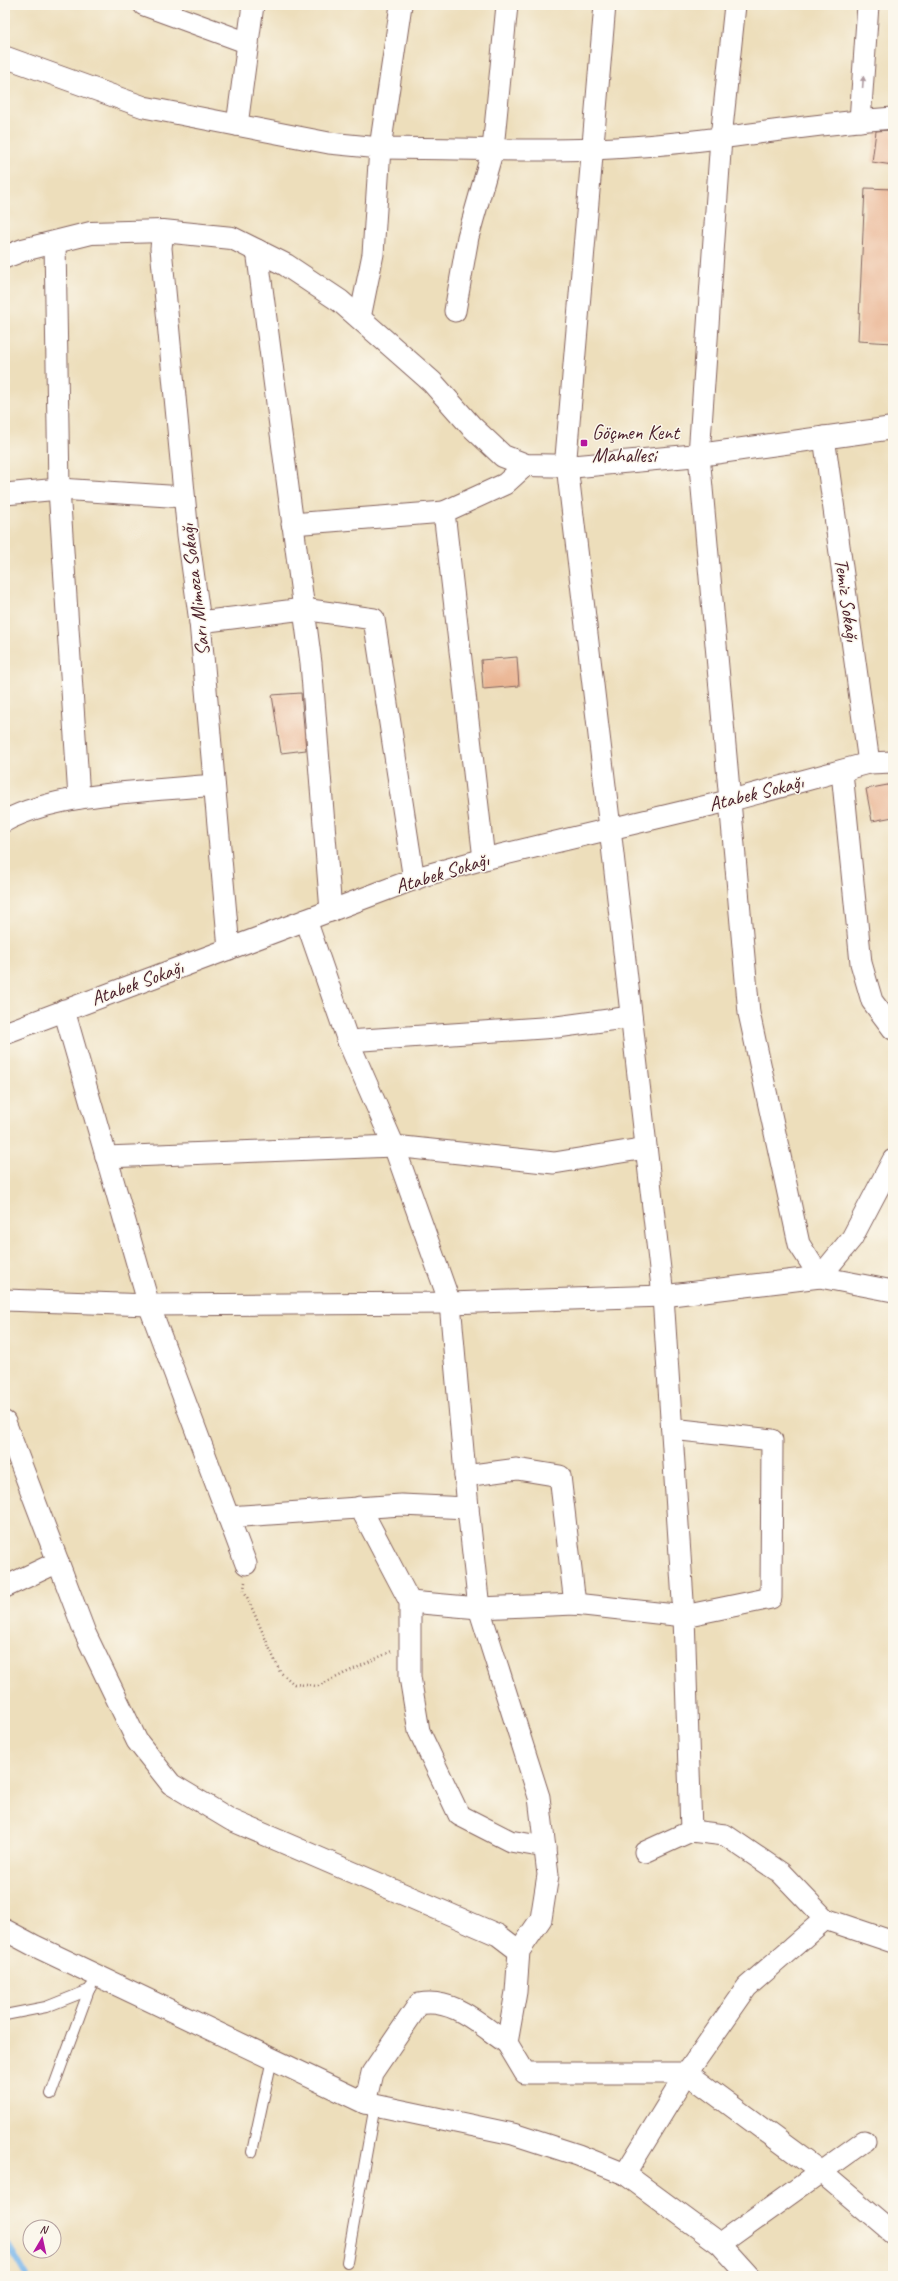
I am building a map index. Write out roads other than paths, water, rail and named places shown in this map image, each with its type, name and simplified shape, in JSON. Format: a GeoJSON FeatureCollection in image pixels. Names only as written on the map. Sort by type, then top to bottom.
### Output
{"type":"FeatureCollection","features":[{"type":"Feature","properties":{"kind":"street"},"geometry":{"type":"LineString","coordinates":[[144,5],[248,43]]}},
{"type":"Feature","properties":{"kind":"street"},"geometry":{"type":"LineString","coordinates":[[238,125],[253,5]]}},
{"type":"Feature","properties":{"kind":"street"},"geometry":{"type":"LineString","coordinates":[[360,318],[373,254],[380,148],[402,5]]}},
{"type":"Feature","properties":{"kind":"street"},"geometry":{"type":"LineString","coordinates":[[455,311],[468,237],[493,149],[507,5]]}},
{"type":"Feature","properties":{"kind":"street"},"geometry":{"type":"LineString","coordinates":[[605,5],[566,456],[663,1296],[684,1616],[691,1830]]}},
{"type":"Feature","properties":{"kind":"street"},"geometry":{"type":"LineString","coordinates":[[735,5],[721,138],[699,454],[732,800],[750,1013],[799,1244],[820,1277]]}},
{"type":"Feature","properties":{"kind":"street"},"geometry":{"type":"LineString","coordinates":[[860,121],[868,5]]}},
{"type":"Feature","properties":{"kind":"street"},"geometry":{"type":"LineString","coordinates":[[5,57],[144,107],[328,143],[380,148],[592,149],[721,138],[893,118]]}},
{"type":"Feature","properties":{"kind":"street"},"geometry":{"type":"LineString","coordinates":[[5,257],[91,233],[163,231],[232,238],[286,265],[340,301],[432,382],[471,426],[503,456],[526,465],[567,466],[699,454],[893,428]]}},
{"type":"Feature","properties":{"kind":"street","name":"Sarı Mimoza Sokağı"},"geometry":{"type":"LineString","coordinates":[[163,231],[161,248],[184,496],[200,622],[229,949]]}},
{"type":"Feature","properties":{"kind":"street"},"geometry":{"type":"LineString","coordinates":[[55,242],[59,489],[79,798]]}},
{"type":"Feature","properties":{"kind":"street"},"geometry":{"type":"LineString","coordinates":[[257,250],[311,663],[332,911]]}},
{"type":"Feature","properties":{"kind":"street","name":"Temiz Sokağı"},"geometry":{"type":"LineString","coordinates":[[824,437],[869,763]]}},
{"type":"Feature","properties":{"kind":"street"},"geometry":{"type":"LineString","coordinates":[[292,524],[444,512],[505,484],[526,465]]}},
{"type":"Feature","properties":{"kind":"street"},"geometry":{"type":"LineString","coordinates":[[5,494],[59,489],[184,496]]}},
{"type":"Feature","properties":{"kind":"street"},"geometry":{"type":"LineString","coordinates":[[444,512],[484,859]]}},
{"type":"Feature","properties":{"kind":"street"},"geometry":{"type":"LineString","coordinates":[[200,622],[303,609],[374,619],[414,880]]}},
{"type":"Feature","properties":{"kind":"street","name":"Atabek Sokağı"},"geometry":{"type":"LineString","coordinates":[[5,1032],[414,880],[484,859],[732,800],[842,772],[869,763],[893,762]]}},
{"type":"Feature","properties":{"kind":"street"},"geometry":{"type":"LineString","coordinates":[[842,772],[861,963],[872,1001],[893,1029]]}},
{"type":"Feature","properties":{"kind":"street"},"geometry":{"type":"LineString","coordinates":[[5,821],[21,813],[79,798],[214,785]]}},
{"type":"Feature","properties":{"kind":"street"},"geometry":{"type":"LineString","coordinates":[[306,920],[348,1040],[394,1146],[450,1303],[468,1508],[479,1608],[539,1797],[548,1875],[540,1919],[519,1951],[516,1992],[507,2043]]}},
{"type":"Feature","properties":{"kind":"street"},"geometry":{"type":"LineString","coordinates":[[64,1010],[149,1305],[246,1564]]}},
{"type":"Feature","properties":{"kind":"street"},"geometry":{"type":"LineString","coordinates":[[348,1040],[557,1027],[631,1017]]}},
{"type":"Feature","properties":{"kind":"street"},"geometry":{"type":"LineString","coordinates":[[106,1157],[394,1146],[554,1163],[646,1148]]}},
{"type":"Feature","properties":{"kind":"street"},"geometry":{"type":"LineString","coordinates":[[820,1277],[852,1238],[893,1160]]}},
{"type":"Feature","properties":{"kind":"street"},"geometry":{"type":"LineString","coordinates":[[5,1300],[149,1305],[450,1303],[663,1296],[820,1277],[893,1291]]}},
{"type":"Feature","properties":{"kind":"street"},"geometry":{"type":"LineString","coordinates":[[5,1422],[85,1633],[137,1741],[171,1784],[231,1820],[498,1936],[519,1951]]}},
{"type":"Feature","properties":{"kind":"street"},"geometry":{"type":"LineString","coordinates":[[410,1602],[479,1608],[575,1604],[684,1616],[771,1598],[772,1440],[672,1430]]}},
{"type":"Feature","properties":{"kind":"street"},"geometry":{"type":"LineString","coordinates":[[465,1476],[517,1469],[560,1476],[575,1604]]}},
{"type":"Feature","properties":{"kind":"street"},"geometry":{"type":"LineString","coordinates":[[228,1517],[401,1505],[468,1508]]}},
{"type":"Feature","properties":{"kind":"street"},"geometry":{"type":"LineString","coordinates":[[360,1507],[410,1602],[410,1677],[419,1731],[458,1815],[510,1840],[545,1847]]}},
{"type":"Feature","properties":{"kind":"street"},"geometry":{"type":"LineString","coordinates":[[5,1587],[58,1562]]}},
{"type":"Feature","properties":{"kind":"street"},"geometry":{"type":"LineString","coordinates":[[645,1852],[691,1830],[725,1835],[781,1873],[825,1919],[893,1942]]}},
{"type":"Feature","properties":{"kind":"street"},"geometry":{"type":"LineString","coordinates":[[625,2174],[687,2073],[747,1986],[825,1919]]}},
{"type":"Feature","properties":{"kind":"street"},"geometry":{"type":"LineString","coordinates":[[5,1930],[93,1983],[272,2059],[370,2104],[513,2134],[578,2155],[625,2174],[720,2244],[749,2276]]}},
{"type":"Feature","properties":{"kind":"street"},"geometry":{"type":"LineString","coordinates":[[370,2104],[372,2073],[419,2004],[431,2002],[452,2006],[507,2043],[524,2073],[687,2073],[821,2172],[893,2233]]}},
{"type":"Feature","properties":{"kind":"street"},"geometry":{"type":"LineString","coordinates":[[720,2244],[864,2141]]}},
{"type":"Feature","properties":{"kind":"lane"},"geometry":{"type":"LineString","coordinates":[[5,2015],[46,2007],[93,1983]]}},
{"type":"Feature","properties":{"kind":"lane"},"geometry":{"type":"LineString","coordinates":[[51,2094],[93,1983]]}},
{"type":"Feature","properties":{"kind":"lane"},"geometry":{"type":"LineString","coordinates":[[252,2152],[272,2059]]}},
{"type":"Feature","properties":{"kind":"lane"},"geometry":{"type":"LineString","coordinates":[[346,2262],[370,2104]]}},
{"type":"Feature","properties":{"kind":"waterway"},"geometry":{"type":"LineString","coordinates":[[5,2239],[27,2276]]}},
{"type":"Feature","properties":{"kind":"place","name":"Göçmen Kent Mahallesi"},"geometry":{"type":"Point","coordinates":[584,443]}}]}
